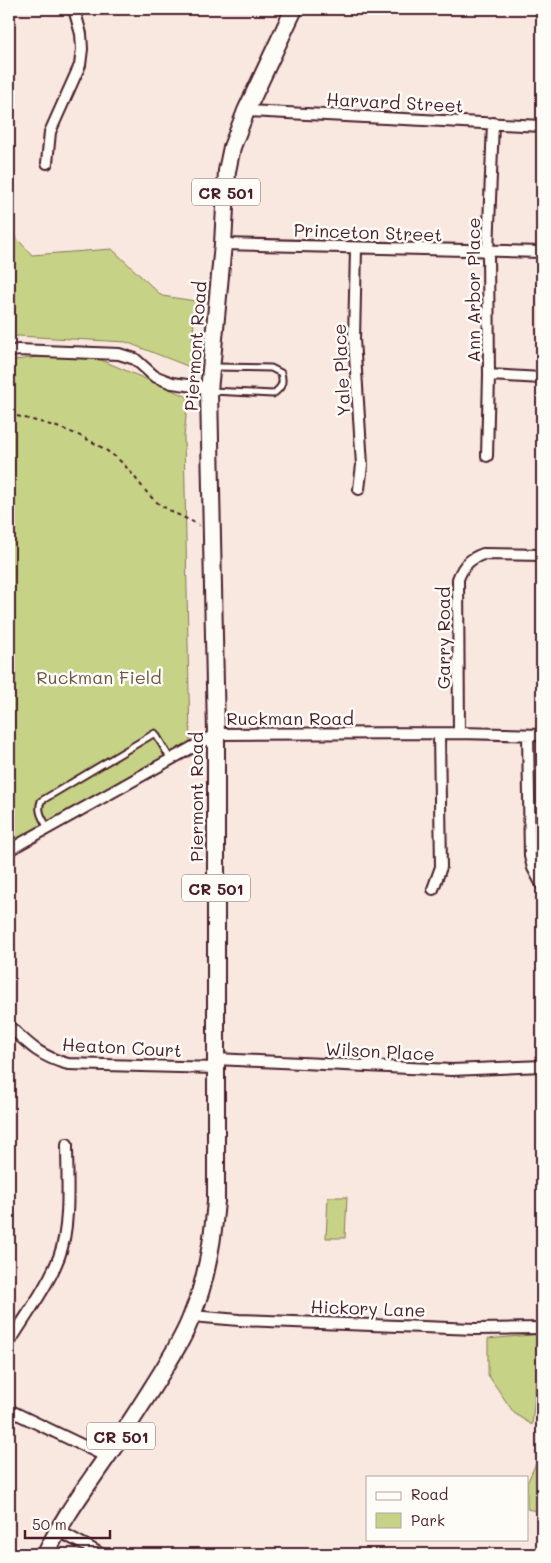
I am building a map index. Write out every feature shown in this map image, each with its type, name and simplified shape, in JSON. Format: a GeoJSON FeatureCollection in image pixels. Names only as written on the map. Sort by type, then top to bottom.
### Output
{"type":"FeatureCollection","features":[{"type":"Feature","properties":{"kind":"main road","name":"Piermont Road"},"geometry":{"type":"LineString","coordinates":[[46,1554],[57,1530],[70,1509],[107,1457],[177,1347],[192,1316],[203,1283],[214,1222],[216,734],[209,389],[227,171],[232,147],[246,111],[294,9]]}},
{"type":"Feature","properties":{"kind":"street"},"geometry":{"type":"LineString","coordinates":[[47,163],[50,132],[80,66],[81,34],[74,9]]}},
{"type":"Feature","properties":{"kind":"street","name":"Harvard Street"},"geometry":{"type":"LineString","coordinates":[[246,111],[542,126]]}},
{"type":"Feature","properties":{"kind":"street","name":"Ann Arbor Place"},"geometry":{"type":"LineString","coordinates":[[487,456],[490,375],[488,252],[493,124]]}},
{"type":"Feature","properties":{"kind":"street","name":"Princeton Street"},"geometry":{"type":"LineString","coordinates":[[222,244],[356,249],[542,252]]}},
{"type":"Feature","properties":{"kind":"street","name":"Yale Place"},"geometry":{"type":"LineString","coordinates":[[356,249],[354,339],[362,465],[359,488]]}},
{"type":"Feature","properties":{"kind":"street"},"geometry":{"type":"LineString","coordinates":[[9,352],[36,350],[120,354],[135,359],[154,376],[172,383],[209,389]]}},
{"type":"Feature","properties":{"kind":"street"},"geometry":{"type":"LineString","coordinates":[[490,375],[542,378]]}},
{"type":"Feature","properties":{"kind":"street","name":"Garry Road"},"geometry":{"type":"LineString","coordinates":[[459,733],[458,579],[461,570],[474,557],[483,554],[542,554]]}},
{"type":"Feature","properties":{"kind":"street","name":"Ruckman Road"},"geometry":{"type":"LineString","coordinates":[[9,850],[170,758],[216,734],[459,733],[542,735]]}},
{"type":"Feature","properties":{"kind":"street"},"geometry":{"type":"LineString","coordinates":[[433,889],[441,867],[439,734]]}},
{"type":"Feature","properties":{"kind":"street"},"geometry":{"type":"LineString","coordinates":[[528,735],[530,856],[533,868],[542,885]]}},
{"type":"Feature","properties":{"kind":"street","name":"Heaton Court"},"geometry":{"type":"LineString","coordinates":[[9,1026],[39,1053],[53,1060],[68,1064],[216,1064]]}},
{"type":"Feature","properties":{"kind":"street","name":"Wilson Place"},"geometry":{"type":"LineString","coordinates":[[216,1064],[452,1070],[542,1066]]}},
{"type":"Feature","properties":{"kind":"street"},"geometry":{"type":"LineString","coordinates":[[9,1343],[53,1271],[60,1256],[65,1238],[68,1144]]}},
{"type":"Feature","properties":{"kind":"street","name":"Hickory Lane"},"geometry":{"type":"LineString","coordinates":[[192,1316],[239,1320],[474,1329],[542,1328]]}},
{"type":"Feature","properties":{"kind":"street"},"geometry":{"type":"LineString","coordinates":[[9,1410],[107,1457]]}},
{"type":"Feature","properties":{"kind":"street"},"geometry":{"type":"LineString","coordinates":[[57,1530],[101,1554]]}},
{"type":"Feature","properties":{"kind":"lane"},"geometry":{"type":"LineString","coordinates":[[209,389],[273,394],[281,387],[283,380],[281,373],[271,368],[211,367]]}},
{"type":"Feature","properties":{"kind":"lane"},"geometry":{"type":"LineString","coordinates":[[48,828],[39,812],[41,802],[155,733],[170,758]]}},
{"type":"Feature","properties":{"kind":"path"},"geometry":{"type":"LineString","coordinates":[[9,414],[76,433],[96,444],[116,457],[158,503],[212,532]]}},
{"type":"Feature","properties":{"kind":"green space"},"geometry":{"type":"Polygon","coordinates":[[[9,230],[32,255],[112,249],[162,296],[196,301],[190,367],[126,342],[18,336],[9,339],[9,230]]]}},
{"type":"Feature","properties":{"kind":"green space","name":"Ruckman Field"},"geometry":{"type":"Polygon","coordinates":[[[80,351],[188,397],[184,437],[190,744],[9,847],[9,361],[80,351]]]}},
{"type":"Feature","properties":{"kind":"green space"},"geometry":{"type":"Polygon","coordinates":[[[328,1197],[347,1197],[345,1238],[326,1238],[328,1197]]]}},
{"type":"Feature","properties":{"kind":"green space"},"geometry":{"type":"Polygon","coordinates":[[[541,1334],[532,1425],[514,1413],[488,1375],[488,1339],[541,1334]]]}},
{"type":"Feature","properties":{"kind":"green space"},"geometry":{"type":"Polygon","coordinates":[[[542,1450],[542,1512],[528,1509],[528,1481],[542,1450]]]}}]}
